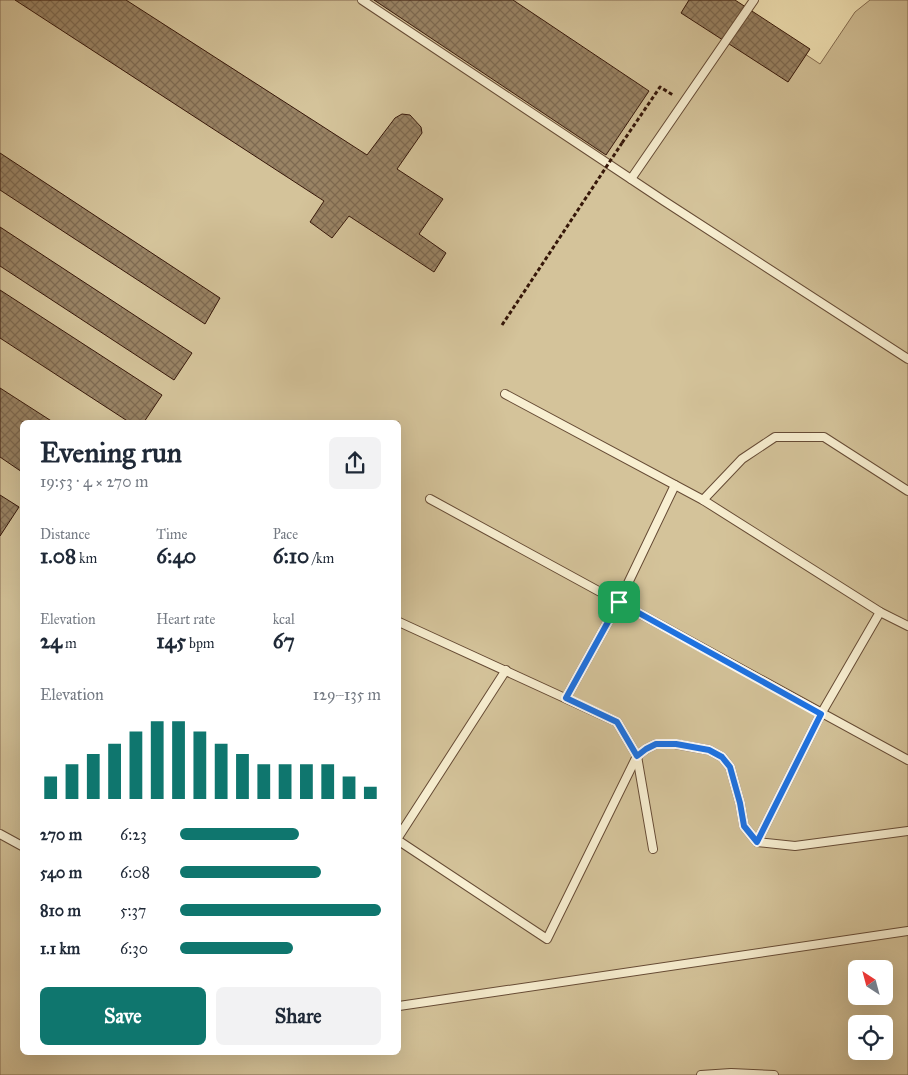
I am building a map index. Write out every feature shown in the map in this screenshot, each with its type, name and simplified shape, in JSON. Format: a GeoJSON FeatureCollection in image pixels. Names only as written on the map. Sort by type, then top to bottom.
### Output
{"type":"FeatureCollection","features":[{"type":"Feature","properties":{"kind":"lane"},"geometry":{"type":"LineString","coordinates":[[362,0],[631,179],[908,359]]}},
{"type":"Feature","properties":{"kind":"lane"},"geometry":{"type":"LineString","coordinates":[[631,179],[754,0]]}},
{"type":"Feature","properties":{"kind":"lane"},"geometry":{"type":"LineString","coordinates":[[506,394],[703,500],[880,612],[908,626]]}},
{"type":"Feature","properties":{"kind":"lane"},"geometry":{"type":"LineString","coordinates":[[703,500],[742,460],[775,438],[824,437],[908,490]]}},
{"type":"Feature","properties":{"kind":"lane"},"geometry":{"type":"LineString","coordinates":[[566,698],[619,602],[675,485]]}},
{"type":"Feature","properties":{"kind":"lane"},"geometry":{"type":"LineString","coordinates":[[430,499],[908,760]]}},
{"type":"Feature","properties":{"kind":"lane"},"geometry":{"type":"LineString","coordinates":[[757,842],[821,714],[880,612]]}},
{"type":"Feature","properties":{"kind":"lane"},"geometry":{"type":"LineString","coordinates":[[401,623],[617,722],[637,756],[653,849]]}},
{"type":"Feature","properties":{"kind":"lane"},"geometry":{"type":"LineString","coordinates":[[401,833],[506,670]]}},
{"type":"Feature","properties":{"kind":"lane"},"geometry":{"type":"LineString","coordinates":[[401,842],[547,939],[637,756],[656,744],[676,744],[709,750],[722,757],[730,767],[744,826],[757,842],[796,846],[908,831]]}},
{"type":"Feature","properties":{"kind":"lane"},"geometry":{"type":"LineString","coordinates":[[0,834],[20,845]]}},
{"type":"Feature","properties":{"kind":"lane"},"geometry":{"type":"LineString","coordinates":[[401,1006],[908,931]]}},
{"type":"Feature","properties":{"kind":"lane"},"geometry":{"type":"LineString","coordinates":[[706,1075],[774,1075]]}},
{"type":"Feature","properties":{"kind":"path"},"geometry":{"type":"LineString","coordinates":[[502,325],[660,87],[684,102]]}},
{"type":"Feature","properties":{"kind":"shaded area"},"geometry":{"type":"Polygon","coordinates":[[[0,0],[724,0],[820,64],[855,12],[870,0],[908,0],[908,1075],[0,1075],[0,0]]]}},
{"type":"Feature","properties":{"kind":"building"},"geometry":{"type":"Polygon","coordinates":[[[15,0],[126,0],[367,155],[395,118],[402,114],[410,115],[421,127],[422,133],[397,169],[443,199],[419,234],[446,253],[434,272],[349,216],[332,238],[310,222],[324,201],[15,0]]]}},
{"type":"Feature","properties":{"kind":"building"},"geometry":{"type":"Polygon","coordinates":[[[374,0],[513,0],[649,91],[606,155],[374,0]]]}},
{"type":"Feature","properties":{"kind":"building"},"geometry":{"type":"Polygon","coordinates":[[[689,0],[735,0],[810,49],[788,82],[681,13],[689,0]]]}},
{"type":"Feature","properties":{"kind":"building"},"geometry":{"type":"Polygon","coordinates":[[[0,153],[220,298],[205,324],[0,190],[0,153]]]}},
{"type":"Feature","properties":{"kind":"building"},"geometry":{"type":"Polygon","coordinates":[[[0,227],[192,353],[174,380],[0,266],[0,227]]]}},
{"type":"Feature","properties":{"kind":"building"},"geometry":{"type":"Polygon","coordinates":[[[0,290],[162,395],[145,420],[126,420],[0,338],[0,290]]]}},
{"type":"Feature","properties":{"kind":"building"},"geometry":{"type":"Polygon","coordinates":[[[0,388],[50,420],[20,420],[20,471],[0,457],[0,388]]]}},
{"type":"Feature","properties":{"kind":"building"},"geometry":{"type":"Polygon","coordinates":[[[0,495],[19,507],[0,536],[0,495]]]}},
{"type":"Feature","properties":{"kind":"route"},"geometry":{"type":"LineString","coordinates":[[619,602],[821,714],[757,842],[744,826],[730,767],[722,757],[709,750],[676,744],[656,744],[637,756],[617,722],[566,698],[619,602]]}}]}
